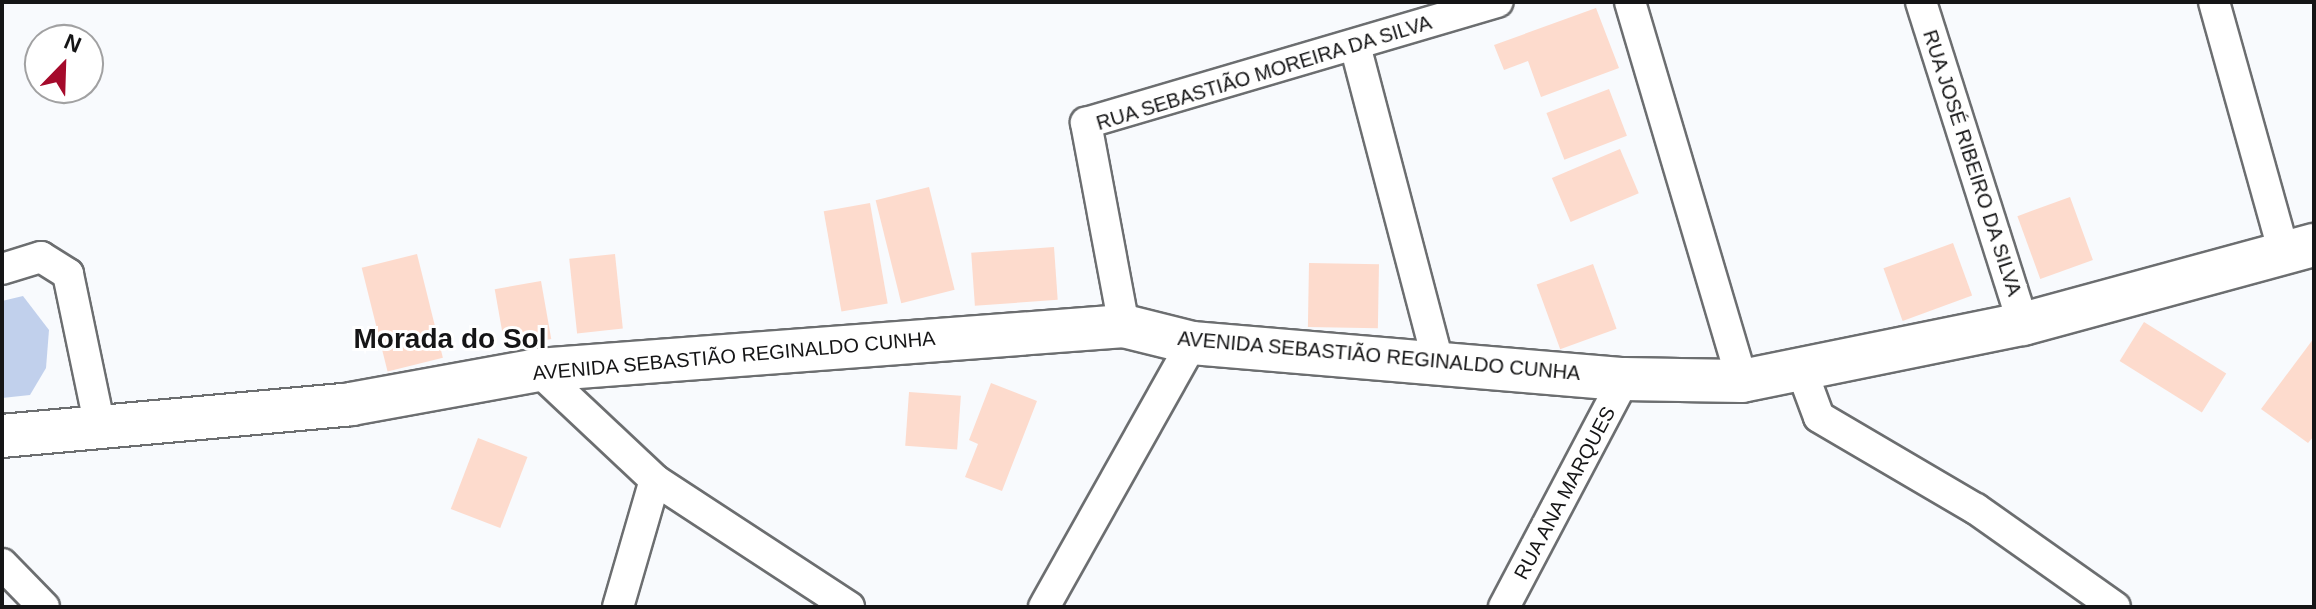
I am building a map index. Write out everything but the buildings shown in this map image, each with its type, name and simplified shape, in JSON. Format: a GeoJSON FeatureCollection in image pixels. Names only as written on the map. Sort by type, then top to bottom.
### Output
{"type":"FeatureCollection","features":[{"type":"Feature","properties":{"kind":"street","name":"RUA SEBASTIÃO MOREIRA DA SILVA"},"geometry":{"type":"LineString","coordinates":[[1124,326],[1086,123],[1356,49],[1498,2]]}},
{"type":"Feature","properties":{"kind":"street"},"geometry":{"type":"LineString","coordinates":[[1630,2],[1742,381]]}},
{"type":"Feature","properties":{"kind":"street","name":"RUA JOSÉ RIBEIRO DA SILVA"},"geometry":{"type":"LineString","coordinates":[[1921,2],[2023,324]]}},
{"type":"Feature","properties":{"kind":"street"},"geometry":{"type":"LineString","coordinates":[[2214,2],[2299,248]]}},
{"type":"Feature","properties":{"kind":"street"},"geometry":{"type":"LineString","coordinates":[[1356,49],[1437,358]]}},
{"type":"Feature","properties":{"kind":"street","name":"AVENIDA SEBASTIÃO REGINALDO CUNHA"},"geometry":{"type":"LineString","coordinates":[[2,436],[101,432],[351,404],[538,370],[1124,326],[1192,343],[1437,358],[1624,379],[1742,381],[1800,366],[2023,324],[2299,248]]}},
{"type":"Feature","properties":{"kind":"street"},"geometry":{"type":"LineString","coordinates":[[2,269],[41,257],[68,274],[101,432]]}},
{"type":"Feature","properties":{"kind":"street"},"geometry":{"type":"LineString","coordinates":[[1044,607],[1192,343]]}},
{"type":"Feature","properties":{"kind":"street"},"geometry":{"type":"LineString","coordinates":[[1800,366],[1819,417],[1976,509],[2115,607]]}},
{"type":"Feature","properties":{"kind":"street"},"geometry":{"type":"LineString","coordinates":[[538,370],[655,480],[849,607]]}},
{"type":"Feature","properties":{"kind":"street","name":"RUA ANA MARQUES"},"geometry":{"type":"LineString","coordinates":[[1504,607],[1624,379]]}},
{"type":"Feature","properties":{"kind":"street"},"geometry":{"type":"LineString","coordinates":[[618,607],[655,480]]}},
{"type":"Feature","properties":{"kind":"street"},"geometry":{"type":"LineString","coordinates":[[2,564],[44,607]]}},
{"type":"Feature","properties":{"kind":"shaded area"},"geometry":{"type":"Polygon","coordinates":[[[23,296],[49,330],[46,368],[30,395],[2,398],[2,301],[23,296]]]}},
{"type":"Feature","properties":{"kind":"district","name":"Morada do Sol"},"geometry":{"type":"Point","coordinates":[450,339]}}]}
